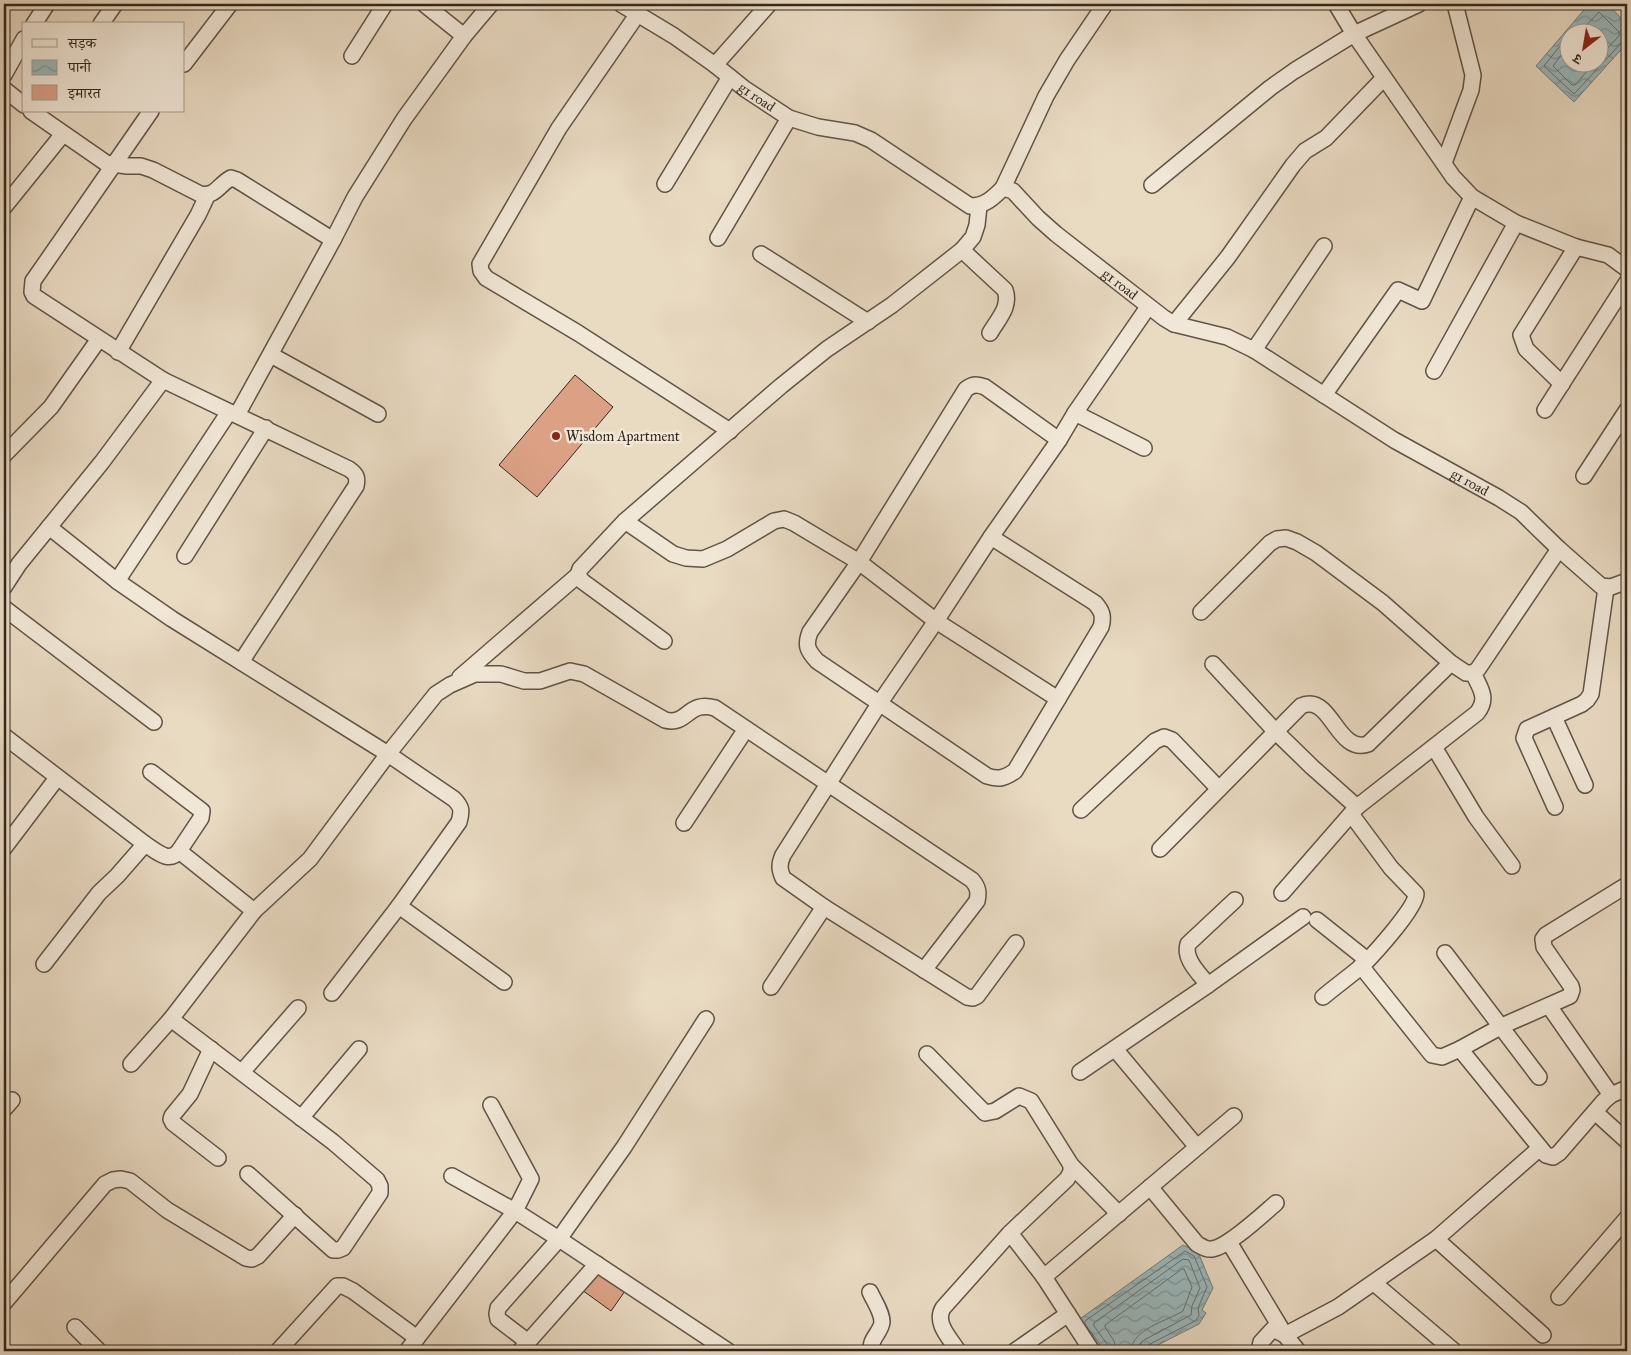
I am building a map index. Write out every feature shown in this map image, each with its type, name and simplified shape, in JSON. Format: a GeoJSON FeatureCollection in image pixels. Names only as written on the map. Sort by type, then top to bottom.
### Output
{"type":"FeatureCollection","features":[{"type":"Feature","properties":{"kind":"street"},"geometry":{"type":"LineString","coordinates":[[35,22],[46,4]]}},
{"type":"Feature","properties":{"kind":"street"},"geometry":{"type":"LineString","coordinates":[[102,22],[115,4]]}},
{"type":"Feature","properties":{"kind":"street"},"geometry":{"type":"LineString","coordinates":[[185,63],[230,4]]}},
{"type":"Feature","properties":{"kind":"street"},"geometry":{"type":"LineString","coordinates":[[352,56],[385,4]]}},
{"type":"Feature","properties":{"kind":"street"},"geometry":{"type":"LineString","coordinates":[[424,4],[464,36]]}},
{"type":"Feature","properties":{"kind":"street"},"geometry":{"type":"LineString","coordinates":[[118,581],[233,414],[271,355],[334,240],[355,197],[404,119],[464,36],[491,4]]}},
{"type":"Feature","properties":{"kind":"street","name":"g1 road"},"geometry":{"type":"LineString","coordinates":[[621,4],[674,36],[745,89],[789,118],[818,127],[854,133],[871,140],[970,206],[979,206]]}},
{"type":"Feature","properties":{"kind":"street"},"geometry":{"type":"LineString","coordinates":[[715,65],[769,4]]}},
{"type":"Feature","properties":{"kind":"street"},"geometry":{"type":"LineString","coordinates":[[131,1064],[171,1019],[254,911],[310,859],[388,754],[436,694],[450,685],[578,575],[580,569],[625,521],[781,386],[827,349],[892,306],[962,250],[973,237],[978,225],[979,206],[990,201],[1003,188],[1046,96],[1067,60],[1105,4]]}},
{"type":"Feature","properties":{"kind":"street"},"geometry":{"type":"LineString","coordinates":[[1336,4],[1354,34],[1453,177],[1472,196],[1516,223],[1576,247],[1608,255],[1627,269]]}},
{"type":"Feature","properties":{"kind":"street"},"geometry":{"type":"LineString","coordinates":[[1152,185],[1270,88],[1294,71],[1354,34],[1419,4]]}},
{"type":"Feature","properties":{"kind":"street"},"geometry":{"type":"LineString","coordinates":[[1444,163],[1471,90],[1473,75],[1456,4]]}},
{"type":"Feature","properties":{"kind":"street"},"geometry":{"type":"LineString","coordinates":[[637,15],[559,128],[480,264],[481,271],[486,278],[578,333],[730,431]]}},
{"type":"Feature","properties":{"kind":"street"},"geometry":{"type":"LineString","coordinates":[[4,75],[22,43]]}},
{"type":"Feature","properties":{"kind":"street"},"geometry":{"type":"LineString","coordinates":[[665,184],[730,77]]}},
{"type":"Feature","properties":{"kind":"street"},"geometry":{"type":"LineString","coordinates":[[1174,324],[1228,258],[1305,151],[1326,138],[1384,78]]}},
{"type":"Feature","properties":{"kind":"street"},"geometry":{"type":"LineString","coordinates":[[4,89],[22,103]]}},
{"type":"Feature","properties":{"kind":"street"},"geometry":{"type":"LineString","coordinates":[[150,112],[31,286],[34,296],[163,380],[266,428],[356,474],[358,479],[356,486],[241,662]]}},
{"type":"Feature","properties":{"kind":"street"},"geometry":{"type":"LineString","coordinates":[[36,113],[106,163],[141,166],[207,196]]}},
{"type":"Feature","properties":{"kind":"street"},"geometry":{"type":"LineString","coordinates":[[718,238],[789,118]]}},
{"type":"Feature","properties":{"kind":"street"},"geometry":{"type":"LineString","coordinates":[[4,207],[63,134]]}},
{"type":"Feature","properties":{"kind":"street"},"geometry":{"type":"LineString","coordinates":[[118,352],[198,215],[207,196],[231,178],[334,240]]}},
{"type":"Feature","properties":{"kind":"street","name":"g1 road"},"geometry":{"type":"LineString","coordinates":[[1003,188],[1013,191],[1056,234],[1148,307],[1174,324],[1227,337],[1254,350],[1394,440],[1499,498],[1521,512],[1559,550],[1597,583],[1606,588]]}},
{"type":"Feature","properties":{"kind":"street"},"geometry":{"type":"LineString","coordinates":[[1324,395],[1398,290],[1422,301],[1472,196]]}},
{"type":"Feature","properties":{"kind":"street"},"geometry":{"type":"LineString","coordinates":[[1434,372],[1516,223]]}},
{"type":"Feature","properties":{"kind":"street"},"geometry":{"type":"LineString","coordinates":[[1254,350],[1324,246]]}},
{"type":"Feature","properties":{"kind":"street"},"geometry":{"type":"LineString","coordinates":[[1562,384],[1526,349],[1522,334],[1576,247]]}},
{"type":"Feature","properties":{"kind":"street"},"geometry":{"type":"LineString","coordinates":[[962,250],[1005,290],[1007,297],[1006,307],[990,333]]}},
{"type":"Feature","properties":{"kind":"street"},"geometry":{"type":"LineString","coordinates":[[761,254],[868,322]]}},
{"type":"Feature","properties":{"kind":"street"},"geometry":{"type":"LineString","coordinates":[[1545,410],[1627,282]]}},
{"type":"Feature","properties":{"kind":"street"},"geometry":{"type":"LineString","coordinates":[[1016,943],[977,996],[973,998],[967,997],[824,907],[784,878],[780,871],[780,863],[782,855],[879,704],[991,537],[1060,440],[1075,412],[1148,307]]}},
{"type":"Feature","properties":{"kind":"street"},"geometry":{"type":"LineString","coordinates":[[4,455],[51,407],[98,339]]}},
{"type":"Feature","properties":{"kind":"street"},"geometry":{"type":"LineString","coordinates":[[271,355],[378,414]]}},
{"type":"Feature","properties":{"kind":"street"},"geometry":{"type":"LineString","coordinates":[[4,587],[19,564],[102,462],[163,380]]}},
{"type":"Feature","properties":{"kind":"street"},"geometry":{"type":"LineString","coordinates":[[991,537],[1095,603],[1102,611],[1103,620],[1101,627],[1015,771],[1006,777],[996,779],[987,776],[817,661],[808,652],[806,643],[810,632],[859,562],[966,389],[978,384],[985,387],[1060,440]]}},
{"type":"Feature","properties":{"kind":"street"},"geometry":{"type":"LineString","coordinates":[[1584,476],[1627,410]]}},
{"type":"Feature","properties":{"kind":"street"},"geometry":{"type":"LineString","coordinates":[[1075,412],[1144,448]]}},
{"type":"Feature","properties":{"kind":"street"},"geometry":{"type":"LineString","coordinates":[[185,556],[266,428]]}},
{"type":"Feature","properties":{"kind":"street"},"geometry":{"type":"LineString","coordinates":[[625,521],[673,554],[686,558],[703,559],[727,549],[774,521],[784,519],[794,523],[859,562],[936,621],[1058,699]]}},
{"type":"Feature","properties":{"kind":"street"},"geometry":{"type":"LineString","coordinates":[[49,527],[118,581],[172,619],[388,754],[454,799],[461,807],[462,813],[459,822],[400,906],[332,993]]}},
{"type":"Feature","properties":{"kind":"street"},"geometry":{"type":"LineString","coordinates":[[1201,612],[1270,543],[1277,539],[1286,538],[1316,553],[1383,603],[1451,663],[1466,673],[1473,673],[1478,669],[1559,550]]}},
{"type":"Feature","properties":{"kind":"street"},"geometry":{"type":"LineString","coordinates":[[578,575],[582,581],[664,641]]}},
{"type":"Feature","properties":{"kind":"street"},"geometry":{"type":"LineString","coordinates":[[1555,807],[1524,738],[1527,729],[1582,704],[1591,694],[1606,588],[1619,586],[1627,581]]}},
{"type":"Feature","properties":{"kind":"street"},"geometry":{"type":"LineString","coordinates":[[4,608],[154,722]]}},
{"type":"Feature","properties":{"kind":"street"},"geometry":{"type":"LineString","coordinates":[[1160,849],[1301,706],[1309,704],[1321,710],[1352,744],[1362,746],[1368,744],[1451,663]]}},
{"type":"Feature","properties":{"kind":"street"},"geometry":{"type":"LineString","coordinates":[[1213,664],[1275,731],[1354,810],[1391,868],[1416,894],[1410,909],[1378,949],[1361,966],[1323,997]]}},
{"type":"Feature","properties":{"kind":"street"},"geometry":{"type":"LineString","coordinates":[[450,685],[475,674],[501,674],[524,681],[540,681],[570,671],[584,674],[665,720],[673,722],[695,708],[706,706],[714,708],[972,880],[979,894],[977,901],[924,970]]}},
{"type":"Feature","properties":{"kind":"street"},"geometry":{"type":"LineString","coordinates":[[1282,893],[1354,810],[1477,713],[1483,706],[1484,700],[1473,673]]}},
{"type":"Feature","properties":{"kind":"street"},"geometry":{"type":"LineString","coordinates":[[1554,717],[1585,785]]}},
{"type":"Feature","properties":{"kind":"street"},"geometry":{"type":"LineString","coordinates":[[684,823],[746,729]]}},
{"type":"Feature","properties":{"kind":"street"},"geometry":{"type":"LineString","coordinates":[[4,736],[145,844],[170,858],[179,851],[201,818],[202,811],[151,772]]}},
{"type":"Feature","properties":{"kind":"street"},"geometry":{"type":"LineString","coordinates":[[1081,810],[1156,741],[1164,736],[1172,740],[1218,789]]}},
{"type":"Feature","properties":{"kind":"street"},"geometry":{"type":"LineString","coordinates":[[1434,747],[1476,817],[1512,866]]}},
{"type":"Feature","properties":{"kind":"street"},"geometry":{"type":"LineString","coordinates":[[4,848],[57,778]]}},
{"type":"Feature","properties":{"kind":"street"},"geometry":{"type":"LineString","coordinates":[[44,964],[99,893],[145,844]]}},
{"type":"Feature","properties":{"kind":"street"},"geometry":{"type":"LineString","coordinates":[[179,851],[254,911]]}},
{"type":"Feature","properties":{"kind":"street"},"geometry":{"type":"LineString","coordinates":[[1361,966],[1432,1055],[1442,1057],[1502,1026],[1570,996],[1571,986],[1544,947],[1543,939],[1546,935],[1627,885]]}},
{"type":"Feature","properties":{"kind":"street"},"geometry":{"type":"LineString","coordinates":[[1208,985],[1187,956],[1186,950],[1188,944],[1235,900]]}},
{"type":"Feature","properties":{"kind":"street"},"geometry":{"type":"LineString","coordinates":[[400,906],[504,982]]}},
{"type":"Feature","properties":{"kind":"street"},"geometry":{"type":"LineString","coordinates":[[771,987],[824,907]]}},
{"type":"Feature","properties":{"kind":"street"},"geometry":{"type":"LineString","coordinates":[[1080,1072],[1310,918],[1366,959],[1361,966]]}},
{"type":"Feature","properties":{"kind":"street"},"geometry":{"type":"LineString","coordinates":[[1445,953],[1539,1077]]}},
{"type":"Feature","properties":{"kind":"street"},"geometry":{"type":"LineString","coordinates":[[1549,1006],[1611,1095]]}},
{"type":"Feature","properties":{"kind":"street"},"geometry":{"type":"LineString","coordinates":[[242,1072],[298,1008]]}},
{"type":"Feature","properties":{"kind":"street"},"geometry":{"type":"LineString","coordinates":[[171,1019],[333,1142],[377,1180],[380,1186],[380,1193],[343,1248],[333,1250],[248,1174]]}},
{"type":"Feature","properties":{"kind":"street"},"geometry":{"type":"LineString","coordinates":[[597,1264],[524,1347],[498,1319],[498,1308],[559,1238],[624,1147],[706,1019]]}},
{"type":"Feature","properties":{"kind":"street"},"geometry":{"type":"LineString","coordinates":[[301,1118],[359,1048]]}},
{"type":"Feature","properties":{"kind":"street"},"geometry":{"type":"LineString","coordinates":[[211,1049],[190,1094],[172,1116],[171,1120],[218,1158]]}},
{"type":"Feature","properties":{"kind":"street"},"geometry":{"type":"LineString","coordinates":[[1115,1049],[1197,1147]]}},
{"type":"Feature","properties":{"kind":"street"},"geometry":{"type":"LineString","coordinates":[[1460,1049],[1546,1155],[1553,1157],[1559,1153],[1611,1095],[1627,1088]]}},
{"type":"Feature","properties":{"kind":"street"},"geometry":{"type":"LineString","coordinates":[[927,1054],[985,1113],[995,1112],[1019,1096],[1030,1101],[1071,1165],[1119,1214]]}},
{"type":"Feature","properties":{"kind":"street"},"geometry":{"type":"LineString","coordinates":[[407,1351],[515,1211],[531,1179],[491,1105]]}},
{"type":"Feature","properties":{"kind":"street"},"geometry":{"type":"LineString","coordinates":[[1595,1112],[1627,1142]]}},
{"type":"Feature","properties":{"kind":"street"},"geometry":{"type":"LineString","coordinates":[[1044,1277],[1234,1116]]}},
{"type":"Feature","properties":{"kind":"street"},"geometry":{"type":"LineString","coordinates":[[1285,1335],[1338,1308],[1436,1238],[1540,1148]]}},
{"type":"Feature","properties":{"kind":"street"},"geometry":{"type":"LineString","coordinates":[[958,1351],[940,1322],[940,1313],[1010,1233],[1068,1180],[1071,1165]]}},
{"type":"Feature","properties":{"kind":"street"},"geometry":{"type":"LineString","coordinates":[[452,1176],[559,1238],[728,1351]]}},
{"type":"Feature","properties":{"kind":"street"},"geometry":{"type":"LineString","coordinates":[[4,1303],[105,1184],[113,1180],[130,1181],[168,1210],[246,1258],[252,1259],[258,1256],[295,1215]]}},
{"type":"Feature","properties":{"kind":"street"},"geometry":{"type":"LineString","coordinates":[[1150,1187],[1197,1244],[1204,1248],[1212,1249],[1229,1242],[1276,1203]]}},
{"type":"Feature","properties":{"kind":"street"},"geometry":{"type":"LineString","coordinates":[[1559,1297],[1627,1218]]}},
{"type":"Feature","properties":{"kind":"street"},"geometry":{"type":"LineString","coordinates":[[1010,1233],[1044,1277],[1092,1351]]}},
{"type":"Feature","properties":{"kind":"street"},"geometry":{"type":"LineString","coordinates":[[1436,1238],[1543,1335]]}},
{"type":"Feature","properties":{"kind":"street"},"geometry":{"type":"LineString","coordinates":[[1229,1242],[1285,1335],[1298,1351]]}},
{"type":"Feature","properties":{"kind":"street"},"geometry":{"type":"LineString","coordinates":[[1374,1283],[1454,1351]]}},
{"type":"Feature","properties":{"kind":"street"},"geometry":{"type":"LineString","coordinates":[[278,1351],[337,1286],[343,1286],[353,1291],[418,1338]]}},
{"type":"Feature","properties":{"kind":"street"},"geometry":{"type":"LineString","coordinates":[[870,1292],[882,1322],[872,1342],[872,1351]]}},
{"type":"Feature","properties":{"kind":"street"},"geometry":{"type":"LineString","coordinates":[[1015,1351],[1068,1314]]}},
{"type":"Feature","properties":{"kind":"street"},"geometry":{"type":"LineString","coordinates":[[74,1327],[100,1351]]}},
{"type":"Feature","properties":{"kind":"street"},"geometry":{"type":"LineString","coordinates":[[1259,1351],[1261,1342],[1273,1329],[1285,1335]]}},
{"type":"Feature","properties":{"kind":"water"},"geometry":{"type":"Polygon","coordinates":[[[1589,4],[1608,4],[1627,25],[1627,43],[1608,64],[1608,22],[1574,22],[1589,4]]]}},
{"type":"Feature","properties":{"kind":"water"},"geometry":{"type":"Polygon","coordinates":[[[1558,40],[1558,72],[1601,72],[1574,102],[1536,66],[1558,40]]]}},
{"type":"Feature","properties":{"kind":"water"},"geometry":{"type":"Polygon","coordinates":[[[1183,1245],[1198,1252],[1213,1288],[1202,1310],[1206,1313],[1199,1324],[1146,1351],[1099,1351],[1077,1321],[1183,1245]]]}},
{"type":"Feature","properties":{"kind":"building","name":"Wisdom Apartment"},"geometry":{"type":"Polygon","coordinates":[[[575,375],[613,407],[537,497],[499,465],[575,375]]]}},
{"type":"Feature","properties":{"kind":"building"},"geometry":{"type":"Polygon","coordinates":[[[597,1270],[625,1291],[611,1311],[582,1290],[597,1270]]]}},
{"type":"Feature","properties":{"kind":"place","name":"Wisdom Apartment"},"geometry":{"type":"Point","coordinates":[556,436]}}]}
